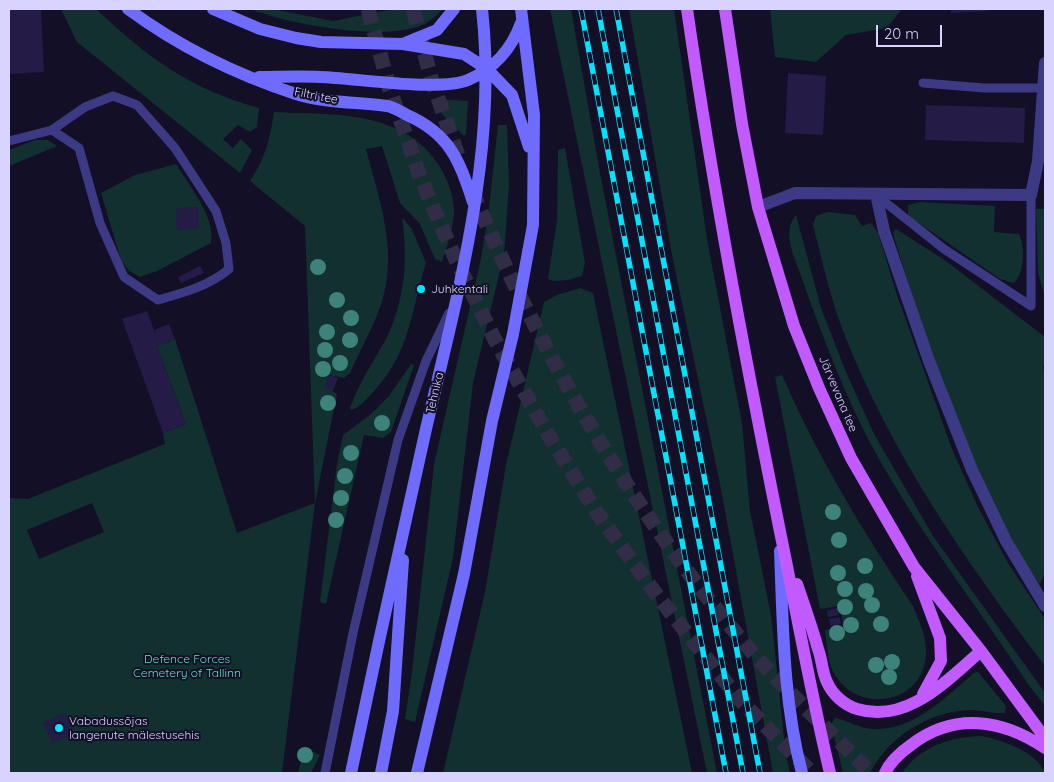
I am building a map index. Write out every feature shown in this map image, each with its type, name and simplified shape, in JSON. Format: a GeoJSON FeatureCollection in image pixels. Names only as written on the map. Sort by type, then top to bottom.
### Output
{"type":"FeatureCollection","features":[{"type":"Feature","properties":{"kind":"main road","name":"Filtri tee"},"geometry":{"type":"LineString","coordinates":[[128,9],[178,44],[213,62],[298,95],[390,106],[422,121],[442,136],[461,167],[474,204]]}},
{"type":"Feature","properties":{"kind":"main road"},"geometry":{"type":"LineString","coordinates":[[213,9],[260,29],[296,38],[321,42],[403,44],[464,54],[487,69],[512,95],[534,161]]}},
{"type":"Feature","properties":{"kind":"main road"},"geometry":{"type":"LineString","coordinates":[[403,44],[437,30],[454,9]]}},
{"type":"Feature","properties":{"kind":"main road","name":"Tehnika"},"geometry":{"type":"LineString","coordinates":[[351,773],[405,523],[457,297],[474,204],[480,163],[487,69],[482,9]]}},
{"type":"Feature","properties":{"kind":"main road"},"geometry":{"type":"LineString","coordinates":[[687,9],[730,273],[802,650],[830,773]]}},
{"type":"Feature","properties":{"kind":"main road","name":"Järvevana tee"},"geometry":{"type":"LineString","coordinates":[[725,9],[742,124],[758,208],[794,326],[819,388],[850,458],[914,567],[981,651],[1045,738]]}},
{"type":"Feature","properties":{"kind":"main road"},"geometry":{"type":"LineString","coordinates":[[252,77],[320,77],[435,85],[467,81],[487,69],[504,54],[515,39],[522,13]]}},
{"type":"Feature","properties":{"kind":"main road"},"geometry":{"type":"LineString","coordinates":[[417,773],[464,574],[492,421],[514,334],[533,225],[534,115],[522,13]]}},
{"type":"Feature","properties":{"kind":"main road"},"geometry":{"type":"LineString","coordinates":[[380,773],[393,711],[405,523]]}},
{"type":"Feature","properties":{"kind":"main road"},"geometry":{"type":"LineString","coordinates":[[780,534],[818,648],[827,682],[839,700],[853,708],[873,714],[896,712],[940,685],[981,651]]}},
{"type":"Feature","properties":{"kind":"main road"},"geometry":{"type":"LineString","coordinates":[[780,534],[784,650],[795,746],[802,773]]}},
{"type":"Feature","properties":{"kind":"main road"},"geometry":{"type":"LineString","coordinates":[[914,567],[940,638],[941,661],[930,684],[918,700]]}},
{"type":"Feature","properties":{"kind":"main road"},"geometry":{"type":"LineString","coordinates":[[885,773],[902,752],[926,733],[946,725],[970,723],[997,725],[1033,740],[1045,748]]}},
{"type":"Feature","properties":{"kind":"street"},"geometry":{"type":"LineString","coordinates":[[758,208],[795,193],[1031,195],[1038,161],[1045,63]]}},
{"type":"Feature","properties":{"kind":"street"},"geometry":{"type":"LineString","coordinates":[[876,194],[884,231],[929,361],[972,470],[1006,541],[1045,606]]}},
{"type":"Feature","properties":{"kind":"lane"},"geometry":{"type":"LineString","coordinates":[[923,83],[984,88],[1043,88]]}},
{"type":"Feature","properties":{"kind":"lane"},"geometry":{"type":"LineString","coordinates":[[9,141],[52,130],[86,107],[113,96],[136,105],[175,148],[216,211],[226,243],[229,268],[218,278],[191,290],[158,300],[124,278],[100,223],[79,148],[52,130]]}},
{"type":"Feature","properties":{"kind":"lane"},"geometry":{"type":"LineString","coordinates":[[876,194],[944,250],[1031,306],[1031,195]]}},
{"type":"Feature","properties":{"kind":"lane"},"geometry":{"type":"LineString","coordinates":[[325,773],[353,633],[398,440],[426,361],[457,297]]}},
{"type":"Feature","properties":{"kind":"green space"},"geometry":{"type":"Polygon","coordinates":[[[61,9],[96,9],[133,42],[171,69],[212,91],[259,108],[257,127],[250,132],[238,125],[223,139],[233,148],[241,139],[252,150],[240,173],[77,42],[61,9]]]}},
{"type":"Feature","properties":{"kind":"green space"},"geometry":{"type":"Polygon","coordinates":[[[250,9],[272,9],[333,21],[393,9],[443,9],[422,25],[405,30],[384,32],[336,29],[311,25],[250,9]]]}},
{"type":"Feature","properties":{"kind":"green space"},"geometry":{"type":"Polygon","coordinates":[[[550,9],[571,9],[600,173],[717,773],[707,773],[550,9]]]}},
{"type":"Feature","properties":{"kind":"green space"},"geometry":{"type":"Polygon","coordinates":[[[629,9],[674,9],[707,239],[742,423],[750,511],[771,615],[786,756],[790,773],[773,773],[721,489],[672,255],[629,9]]]}},
{"type":"Feature","properties":{"kind":"green space"},"geometry":{"type":"Polygon","coordinates":[[[770,9],[902,9],[887,28],[846,35],[816,62],[775,57],[770,9]]]}},
{"type":"Feature","properties":{"kind":"green space"},"geometry":{"type":"Polygon","coordinates":[[[436,99],[468,101],[466,134],[464,136],[434,106],[436,99]]]}},
{"type":"Feature","properties":{"kind":"green space"},"geometry":{"type":"Polygon","coordinates":[[[274,112],[343,115],[387,125],[407,134],[425,148],[440,167],[451,193],[454,210],[452,230],[442,262],[435,259],[420,224],[400,203],[382,146],[366,149],[386,229],[388,270],[379,310],[350,373],[344,378],[329,375],[325,387],[337,394],[315,503],[305,226],[250,181],[263,157],[269,140],[274,112]]]}},
{"type":"Feature","properties":{"kind":"green space"},"geometry":{"type":"Polygon","coordinates":[[[498,125],[507,125],[509,186],[504,254],[473,383],[453,558],[415,722],[405,719],[412,672],[434,464],[480,263],[488,217],[498,125]]]}},
{"type":"Feature","properties":{"kind":"green space"},"geometry":{"type":"Polygon","coordinates":[[[35,140],[48,140],[57,146],[9,166],[9,150],[35,140]]]}},
{"type":"Feature","properties":{"kind":"green space"},"geometry":{"type":"Polygon","coordinates":[[[565,148],[585,263],[582,276],[554,281],[548,279],[557,220],[558,150],[565,148]]]}},
{"type":"Feature","properties":{"kind":"green space"},"geometry":{"type":"Polygon","coordinates":[[[176,164],[206,213],[211,233],[211,243],[157,271],[140,277],[129,271],[121,260],[101,193],[135,175],[176,164]]]}},
{"type":"Feature","properties":{"kind":"green space"},"geometry":{"type":"Polygon","coordinates":[[[920,202],[995,206],[994,232],[1019,234],[1021,239],[1023,259],[1018,279],[1014,283],[1000,279],[913,219],[908,214],[908,205],[920,202]]]}},
{"type":"Feature","properties":{"kind":"green space"},"geometry":{"type":"Polygon","coordinates":[[[1036,209],[1045,209],[1045,297],[1038,273],[1036,209]]]}},
{"type":"Feature","properties":{"kind":"green space"},"geometry":{"type":"Polygon","coordinates":[[[828,212],[855,215],[862,226],[871,223],[878,233],[897,295],[952,449],[978,507],[1008,563],[1045,619],[1045,666],[987,587],[932,506],[907,464],[862,376],[838,318],[813,225],[816,216],[828,212]]]}},
{"type":"Feature","properties":{"kind":"green space"},"geometry":{"type":"Polygon","coordinates":[[[796,215],[821,308],[846,372],[874,434],[933,536],[1045,693],[1045,706],[923,530],[902,498],[865,433],[835,367],[793,254],[790,229],[796,215]]]}},
{"type":"Feature","properties":{"kind":"green space"},"geometry":{"type":"Polygon","coordinates":[[[402,217],[412,229],[426,263],[413,313],[403,345],[387,375],[364,402],[351,410],[350,408],[358,389],[387,337],[398,308],[405,263],[402,217]]]}},
{"type":"Feature","properties":{"kind":"green space"},"geometry":{"type":"Polygon","coordinates":[[[896,229],[946,261],[1045,337],[1045,364],[1043,366],[1045,381],[1045,573],[1040,584],[1026,566],[1006,531],[963,434],[915,303],[894,237],[893,232],[896,229]]]}},
{"type":"Feature","properties":{"kind":"green space"},"geometry":{"type":"Polygon","coordinates":[[[580,288],[593,293],[692,773],[443,773],[485,592],[506,465],[544,302],[557,295],[580,288]]]}},
{"type":"Feature","properties":{"kind":"green space","name":"Defence Forces Cemetery of Tallinn"},"geometry":{"type":"Polygon","coordinates":[[[175,339],[237,533],[315,503],[282,773],[9,773],[9,498],[28,499],[165,444],[163,433],[186,424],[157,346],[175,339]],[[92,503],[27,530],[39,559],[104,532],[92,503]]]}},
{"type":"Feature","properties":{"kind":"green space"},"geometry":{"type":"Polygon","coordinates":[[[411,364],[414,365],[391,432],[383,438],[364,435],[326,604],[320,602],[337,464],[343,435],[371,414],[389,396],[411,364]]]}},
{"type":"Feature","properties":{"kind":"green space"},"geometry":{"type":"Polygon","coordinates":[[[782,375],[826,465],[876,550],[913,606],[922,629],[926,654],[922,671],[914,684],[903,693],[889,698],[874,699],[859,696],[846,688],[835,675],[830,665],[825,630],[844,626],[839,606],[820,609],[775,377],[782,375]]]}},
{"type":"Feature","properties":{"kind":"green space"},"geometry":{"type":"Polygon","coordinates":[[[978,672],[1006,706],[1005,713],[970,710],[940,715],[912,728],[899,738],[878,760],[870,773],[843,773],[831,724],[835,718],[872,729],[901,725],[928,711],[974,673],[978,672]]]}},
{"type":"Feature","properties":{"kind":"green space"},"geometry":{"type":"Polygon","coordinates":[[[982,736],[1009,744],[1027,753],[1041,765],[1045,773],[902,773],[918,756],[937,745],[959,738],[982,736]]]}},
{"type":"Feature","properties":{"kind":"green space"},"geometry":{"type":"Polygon","coordinates":[[[304,748],[320,755],[311,773],[298,773],[304,748]]]}},
{"type":"Feature","properties":{"kind":"building"},"geometry":{"type":"Polygon","coordinates":[[[9,9],[41,9],[44,72],[9,74],[9,9]]]}},
{"type":"Feature","properties":{"kind":"building"},"geometry":{"type":"Polygon","coordinates":[[[951,9],[989,9],[989,11],[951,13],[951,9]]]}},
{"type":"Feature","properties":{"kind":"building"},"geometry":{"type":"Polygon","coordinates":[[[788,73],[826,76],[823,135],[785,133],[788,73]]]}},
{"type":"Feature","properties":{"kind":"building"},"geometry":{"type":"Polygon","coordinates":[[[926,105],[1025,108],[1024,143],[925,140],[926,105]]]}},
{"type":"Feature","properties":{"kind":"building"},"geometry":{"type":"Polygon","coordinates":[[[198,207],[199,229],[177,230],[176,208],[198,207]]]}},
{"type":"Feature","properties":{"kind":"building"},"geometry":{"type":"Polygon","coordinates":[[[200,266],[204,273],[181,283],[178,277],[200,266]]]}},
{"type":"Feature","properties":{"kind":"building"},"geometry":{"type":"Polygon","coordinates":[[[147,311],[154,330],[169,324],[175,339],[157,346],[186,424],[163,433],[122,319],[147,311]]]}},
{"type":"Feature","properties":{"kind":"building"},"geometry":{"type":"Polygon","coordinates":[[[329,375],[338,378],[333,391],[325,388],[329,375]]]}},
{"type":"Feature","properties":{"kind":"building"},"geometry":{"type":"Polygon","coordinates":[[[838,608],[839,615],[828,617],[827,610],[838,608]]]}},
{"type":"Feature","properties":{"kind":"building"},"geometry":{"type":"Polygon","coordinates":[[[840,617],[841,624],[830,626],[829,619],[840,617]]]}},
{"type":"Feature","properties":{"kind":"building","name":"Vabadussõjas langenute mälestusehis"},"geometry":{"type":"Polygon","coordinates":[[[64,713],[74,733],[53,743],[43,723],[64,713]]]}},
{"type":"Feature","properties":{"kind":"tunnel"},"geometry":{"type":"LineString","coordinates":[[368,9],[389,87],[421,179],[456,260],[495,340],[549,436],[598,514],[656,594],[739,699],[812,773]]}},
{"type":"Feature","properties":{"kind":"tunnel"},"geometry":{"type":"LineString","coordinates":[[413,9],[431,78],[460,161]]}},
{"type":"Feature","properties":{"kind":"tunnel"},"geometry":{"type":"LineString","coordinates":[[472,191],[499,253],[529,314],[594,432],[630,490],[709,600],[752,652],[871,773]]}},
{"type":"Feature","properties":{"kind":"railway"},"geometry":{"type":"LineString","coordinates":[[581,9],[726,773]]}},
{"type":"Feature","properties":{"kind":"railway"},"geometry":{"type":"LineString","coordinates":[[598,9],[743,773]]}},
{"type":"Feature","properties":{"kind":"railway"},"geometry":{"type":"LineString","coordinates":[[616,9],[760,773]]}},
{"type":"Feature","properties":{"kind":"place","name":"Juhkentali"},"geometry":{"type":"Point","coordinates":[421,289]}},
{"type":"Feature","properties":{"kind":"place","name":"Vabadussõjas langenute mälestusehis"},"geometry":{"type":"Point","coordinates":[59,728]}}]}
